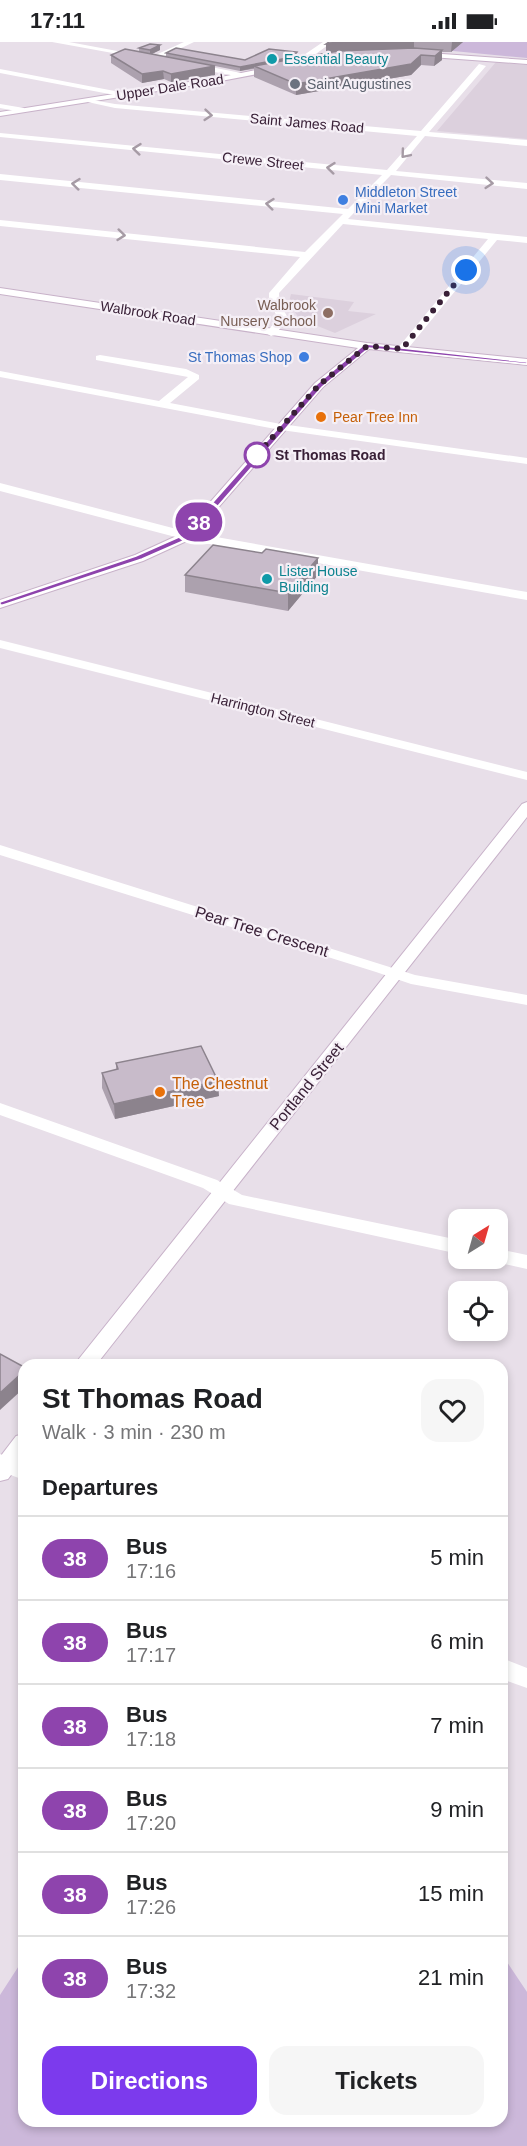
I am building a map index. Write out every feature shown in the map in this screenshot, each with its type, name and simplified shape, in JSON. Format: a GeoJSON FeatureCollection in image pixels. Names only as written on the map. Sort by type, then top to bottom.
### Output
{"type":"FeatureCollection","features":[{"type":"Feature","properties":{"kind":"street"},"geometry":{"type":"LineString","coordinates":[[56,42],[174,62]]}},
{"type":"Feature","properties":{"kind":"street"},"geometry":{"type":"LineString","coordinates":[[153,58],[190,42]]}},
{"type":"Feature","properties":{"kind":"street"},"geometry":{"type":"LineString","coordinates":[[298,63],[328,42]]}},
{"type":"Feature","properties":{"kind":"street"},"geometry":{"type":"LineString","coordinates":[[319,48],[329,54]]}},
{"type":"Feature","properties":{"kind":"street"},"geometry":{"type":"LineString","coordinates":[[403,54],[527,62]]}},
{"type":"Feature","properties":{"kind":"street","name":"Upper Dale Road"},"geometry":{"type":"LineString","coordinates":[[0,114],[125,95],[320,59]]}},
{"type":"Feature","properties":{"kind":"street"},"geometry":{"type":"LineString","coordinates":[[184,64],[241,75]]}},
{"type":"Feature","properties":{"kind":"street"},"geometry":{"type":"LineString","coordinates":[[272,333],[284,318],[274,302],[274,293],[307,255],[389,174],[482,66]]}},
{"type":"Feature","properties":{"kind":"street"},"geometry":{"type":"LineString","coordinates":[[0,71],[125,95]]}},
{"type":"Feature","properties":{"kind":"street","name":"Saint James Road"},"geometry":{"type":"LineString","coordinates":[[87,101],[104,105],[527,143]]}},
{"type":"Feature","properties":{"kind":"street"},"geometry":{"type":"LineString","coordinates":[[0,106],[21,110]]}},
{"type":"Feature","properties":{"kind":"street","name":"Crewe Street"},"geometry":{"type":"LineString","coordinates":[[0,135],[527,186]]}},
{"type":"Feature","properties":{"kind":"street"},"geometry":{"type":"LineString","coordinates":[[0,177],[350,212]]}},
{"type":"Feature","properties":{"kind":"street"},"geometry":{"type":"LineString","coordinates":[[342,221],[527,240]]}},
{"type":"Feature","properties":{"kind":"street"},"geometry":{"type":"LineString","coordinates":[[0,223],[307,255]]}},
{"type":"Feature","properties":{"kind":"street"},"geometry":{"type":"LineString","coordinates":[[402,349],[494,237]]}},
{"type":"Feature","properties":{"kind":"street","name":"Walbrook Road"},"geometry":{"type":"LineString","coordinates":[[0,291],[367,346]]}},
{"type":"Feature","properties":{"kind":"street"},"geometry":{"type":"LineString","coordinates":[[0,604],[139,558],[187,536],[319,385],[367,346],[527,362]]}},
{"type":"Feature","properties":{"kind":"street"},"geometry":{"type":"LineString","coordinates":[[99,358],[186,372],[195,378],[162,404]]}},
{"type":"Feature","properties":{"kind":"street"},"geometry":{"type":"LineString","coordinates":[[0,374],[281,427],[527,461]]}},
{"type":"Feature","properties":{"kind":"street"},"geometry":{"type":"LineString","coordinates":[[0,488],[187,536],[527,596]]}},
{"type":"Feature","properties":{"kind":"street","name":"Harrington Street"},"geometry":{"type":"LineString","coordinates":[[0,644],[527,776]]}},
{"type":"Feature","properties":{"kind":"street","name":"Portland Street"},"geometry":{"type":"LineString","coordinates":[[89,1359],[527,807]]}},
{"type":"Feature","properties":{"kind":"street","name":"Pear Tree Crescent"},"geometry":{"type":"LineString","coordinates":[[0,850],[411,979],[527,1000]]}},
{"type":"Feature","properties":{"kind":"street"},"geometry":{"type":"LineString","coordinates":[[0,1109],[210,1184],[236,1200],[448,1245]]}},
{"type":"Feature","properties":{"kind":"street"},"geometry":{"type":"LineString","coordinates":[[508,1258],[527,1262]]}},
{"type":"Feature","properties":{"kind":"street"},"geometry":{"type":"LineString","coordinates":[[8,1468],[18,1452]]}},
{"type":"Feature","properties":{"kind":"street"},"geometry":{"type":"LineString","coordinates":[[508,1670],[527,1678]]}},
{"type":"Feature","properties":{"kind":"shaded area"},"geometry":{"type":"Polygon","coordinates":[[[438,42],[527,42],[527,58],[443,50],[438,42]]]}},
{"type":"Feature","properties":{"kind":"shaded area"},"geometry":{"type":"Polygon","coordinates":[[[496,62],[527,65],[527,139],[437,131],[496,62]]]}},
{"type":"Feature","properties":{"kind":"shaded area","name":"Walbrook Nursery School"},"geometry":{"type":"Polygon","coordinates":[[[291,294],[354,302],[348,311],[376,314],[335,333],[300,319],[289,302],[291,294]]]}},
{"type":"Feature","properties":{"kind":"shaded area"},"geometry":{"type":"Polygon","coordinates":[[[508,1964],[527,1992],[527,2146],[0,2146],[0,1995],[18,1967],[18,2127],[508,2127],[508,1964]]]}},
{"type":"Feature","properties":{"kind":"building"},"geometry":{"type":"Polygon","coordinates":[[[329,42],[352,42],[326,44],[329,42]]]}},
{"type":"Feature","properties":{"kind":"building"},"geometry":{"type":"Polygon","coordinates":[[[150,44],[160,45],[150,50],[139,48],[150,44]]]}},
{"type":"Feature","properties":{"kind":"building"},"geometry":{"type":"Polygon","coordinates":[[[176,48],[245,60],[269,49],[297,52],[293,57],[240,67],[166,53],[176,48]]]}},
{"type":"Feature","properties":{"kind":"building"},"geometry":{"type":"Polygon","coordinates":[[[414,48],[442,50],[435,56],[421,55],[411,64],[296,84],[254,66],[338,51],[414,48]]]}},
{"type":"Feature","properties":{"kind":"building"},"geometry":{"type":"Polygon","coordinates":[[[125,49],[215,66],[171,74],[163,71],[142,74],[111,55],[125,49]]]}},
{"type":"Feature","properties":{"kind":"building"},"geometry":{"type":"Polygon","coordinates":[[[213,545],[262,553],[266,549],[318,558],[288,593],[185,575],[213,545]]]}},
{"type":"Feature","properties":{"kind":"building"},"geometry":{"type":"Polygon","coordinates":[[[201,1046],[218,1081],[114,1104],[102,1073],[118,1069],[116,1063],[201,1046]]]}},
{"type":"Feature","properties":{"kind":"building"},"geometry":{"type":"Polygon","coordinates":[[[0,1354],[18,1364],[18,1376],[0,1393],[0,1354]]]}},
{"type":"Feature","properties":{"kind":"bus line","name":"38"},"geometry":{"type":"LineString","coordinates":[[0,604],[139,558],[187,536],[319,385],[367,346],[527,362]]}},
{"type":"Feature","properties":{"kind":"place","name":"Essential Beauty"},"geometry":{"type":"Point","coordinates":[272,59]}},
{"type":"Feature","properties":{"kind":"place","name":"Saint Augustines"},"geometry":{"type":"Point","coordinates":[295,84]}},
{"type":"Feature","properties":{"kind":"place","name":"Middleton Street Mini Market"},"geometry":{"type":"Point","coordinates":[343,200]}},
{"type":"Feature","properties":{"kind":"place","name":"Walbrook Nursery School"},"geometry":{"type":"Point","coordinates":[328,313]}},
{"type":"Feature","properties":{"kind":"place","name":"St Thomas Shop"},"geometry":{"type":"Point","coordinates":[304,357]}},
{"type":"Feature","properties":{"kind":"place","name":"Pear Tree Inn"},"geometry":{"type":"Point","coordinates":[321,417]}},
{"type":"Feature","properties":{"kind":"place","name":"St Thomas Road"},"geometry":{"type":"Point","coordinates":[257,455]}},
{"type":"Feature","properties":{"kind":"place","name":"Lister House Building"},"geometry":{"type":"Point","coordinates":[267,579]}},
{"type":"Feature","properties":{"kind":"place","name":"The Chestnut Tree"},"geometry":{"type":"Point","coordinates":[160,1092]}},
{"type":"Feature","properties":{"kind":"route"},"geometry":{"type":"LineString","coordinates":[[257,455],[254,458],[319,385],[367,346],[402,349],[466,270]]}}]}
